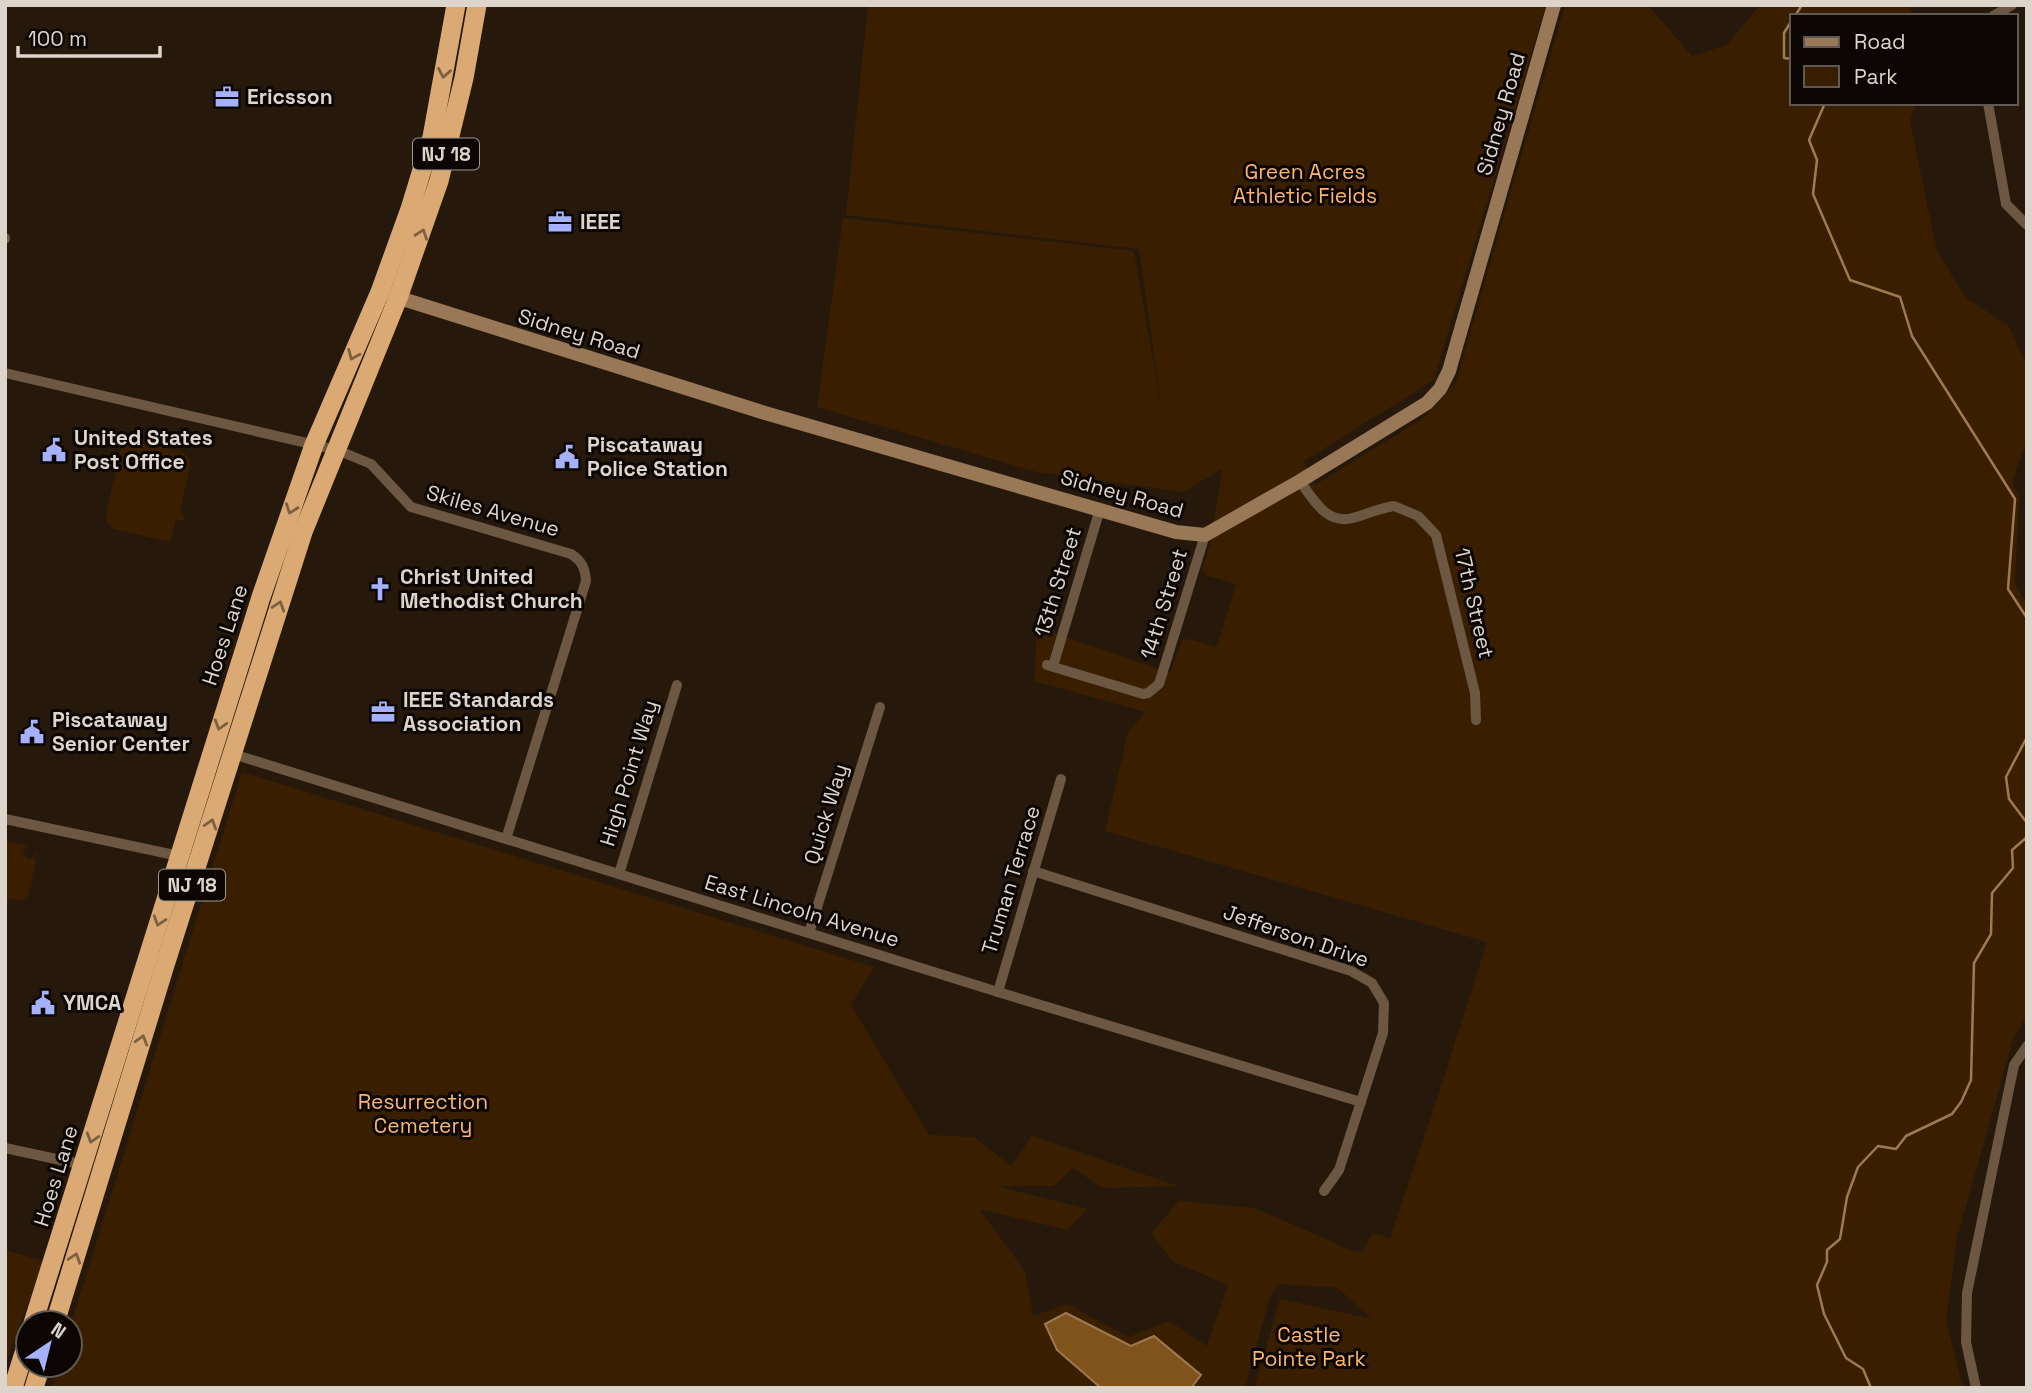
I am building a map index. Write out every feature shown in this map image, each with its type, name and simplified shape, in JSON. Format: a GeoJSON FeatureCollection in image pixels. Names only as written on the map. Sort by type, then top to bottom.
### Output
{"type":"FeatureCollection","features":[{"type":"Feature","properties":{"kind":"highway","name":"Hoes Lane"},"geometry":{"type":"LineString","coordinates":[[59,1309],[165,964],[303,532],[337,450],[389,295],[410,209],[432,137],[456,5]]}},
{"type":"Feature","properties":{"kind":"highway","name":"Hoes Lane"},"geometry":{"type":"LineString","coordinates":[[37,1309],[261,597],[314,445],[389,295],[439,181],[464,78],[477,5]]}},
{"type":"Feature","properties":{"kind":"street","name":"Sidney Road"},"geometry":{"type":"LineString","coordinates":[[389,295],[765,413],[1176,532],[1205,535],[1300,481],[1427,402],[1440,389],[1449,371],[1553,5]]}},
{"type":"Feature","properties":{"kind":"street"},"geometry":{"type":"LineString","coordinates":[[1996,14],[2012,5]]}},
{"type":"Feature","properties":{"kind":"street"},"geometry":{"type":"LineString","coordinates":[[1988,105],[2006,204],[2027,225]]}},
{"type":"Feature","properties":{"kind":"street","name":"Skiles Avenue"},"geometry":{"type":"LineString","coordinates":[[5,373],[337,450],[371,464],[411,507],[571,554],[580,560],[586,581],[506,839]]}},
{"type":"Feature","properties":{"kind":"street","name":"17th Street"},"geometry":{"type":"LineString","coordinates":[[1300,481],[1316,503],[1333,517],[1352,519],[1394,506],[1418,516],[1436,535],[1475,693],[1476,720]]}},
{"type":"Feature","properties":{"kind":"street","name":"13th Street"},"geometry":{"type":"LineString","coordinates":[[1100,509],[1050,666],[1143,694],[1159,684]]}},
{"type":"Feature","properties":{"kind":"street","name":"14th Street"},"geometry":{"type":"LineString","coordinates":[[1159,684],[1205,535]]}},
{"type":"Feature","properties":{"kind":"street","name":"High Point Way"},"geometry":{"type":"LineString","coordinates":[[619,874],[677,684]]}},
{"type":"Feature","properties":{"kind":"street","name":"Quick Way"},"geometry":{"type":"LineString","coordinates":[[809,933],[880,707]]}},
{"type":"Feature","properties":{"kind":"street","name":"East Lincoln Avenue"},"geometry":{"type":"LineString","coordinates":[[233,754],[1361,1102]]}},
{"type":"Feature","properties":{"kind":"street","name":"Truman Terrace"},"geometry":{"type":"LineString","coordinates":[[998,992],[1062,779]]}},
{"type":"Feature","properties":{"kind":"street"},"geometry":{"type":"LineString","coordinates":[[5,819],[179,856]]}},
{"type":"Feature","properties":{"kind":"street","name":"Jefferson Drive"},"geometry":{"type":"LineString","coordinates":[[1033,871],[1351,971],[1372,983],[1384,1003],[1383,1033],[1339,1170],[1324,1191]]}},
{"type":"Feature","properties":{"kind":"street"},"geometry":{"type":"LineString","coordinates":[[1976,1388],[1966,1342],[1966,1293],[2014,1065],[2027,1046]]}},
{"type":"Feature","properties":{"kind":"street"},"geometry":{"type":"LineString","coordinates":[[5,1148],[83,1165]]}},
{"type":"Feature","properties":{"kind":"green space"},"geometry":{"type":"Polygon","coordinates":[[[868,5],[1546,5],[1434,380],[1304,461],[1315,485],[1425,417],[1456,382],[1565,5],[1648,5],[1692,56],[1727,45],[1760,5],[1909,5],[1911,14],[1790,14],[1790,105],[1915,105],[1910,121],[1937,251],[1966,298],[2008,325],[2027,366],[2027,438],[2012,483],[2019,495],[2015,584],[2027,605],[2027,1015],[2013,1039],[1957,1238],[1946,1320],[1963,1388],[1265,1388],[1255,1386],[1280,1299],[1372,1319],[1335,1287],[1278,1284],[1269,1299],[1245,1388],[52,1388],[55,1379],[84,1379],[84,1309],[76,1309],[242,772],[874,967],[851,1005],[929,1135],[974,1137],[1011,1166],[1032,1136],[1178,1186],[1102,1188],[1073,1168],[1053,1186],[996,1186],[1088,1209],[1067,1230],[979,1209],[1025,1271],[1033,1316],[1067,1304],[1129,1337],[1169,1321],[1207,1346],[1228,1285],[1172,1261],[1151,1233],[1179,1201],[1255,1208],[1348,1249],[1362,1252],[1373,1233],[1390,1238],[1487,942],[1105,831],[1128,732],[1146,712],[1034,681],[1037,627],[1170,673],[1182,640],[1189,639],[1217,647],[1236,584],[1208,576],[1202,570],[1211,541],[1222,469],[1183,492],[1037,472],[817,407],[843,218],[1134,251],[1162,411],[1139,249],[846,215],[868,5]]]}},
{"type":"Feature","properties":{"kind":"green space"},"geometry":{"type":"Polygon","coordinates":[[[127,439],[183,452],[191,461],[180,511],[185,521],[176,519],[170,542],[114,529],[107,522],[106,514],[122,444],[127,439]]]}},
{"type":"Feature","properties":{"kind":"green space"},"geometry":{"type":"Polygon","coordinates":[[[5,841],[28,846],[22,850],[29,860],[36,852],[39,853],[34,858],[36,861],[29,895],[22,900],[5,901],[5,841]]]}},
{"type":"Feature","properties":{"kind":"green space"},"geometry":{"type":"Polygon","coordinates":[[[5,1250],[44,1261],[26,1309],[14,1309],[14,1340],[5,1364],[5,1250]]]}},
{"type":"Feature","properties":{"kind":"shaded area"},"geometry":{"type":"Polygon","coordinates":[[[1066,1313],[1131,1346],[1154,1336],[1201,1375],[1191,1388],[1101,1388],[1057,1350],[1045,1324],[1066,1313]]]}},
{"type":"Feature","properties":{"kind":"waterway"},"geometry":{"type":"LineString","coordinates":[[1796,14],[1802,5]]}},
{"type":"Feature","properties":{"kind":"waterway"},"geometry":{"type":"LineString","coordinates":[[1790,23],[1784,33],[1784,58],[1790,59]]}},
{"type":"Feature","properties":{"kind":"waterway"},"geometry":{"type":"LineString","coordinates":[[1824,105],[1809,140],[1817,160],[1813,194],[1850,280],[1900,297],[1912,336],[2015,499],[2008,589],[2027,618]]}},
{"type":"Feature","properties":{"kind":"waterway"},"geometry":{"type":"LineString","coordinates":[[2027,737],[2006,777],[2009,799],[2027,823]]}},
{"type":"Feature","properties":{"kind":"waterway"},"geometry":{"type":"LineString","coordinates":[[1871,1388],[1863,1369],[1846,1358],[1824,1314],[1817,1285],[1827,1262],[1827,1250],[1840,1239],[1847,1197],[1858,1167],[1878,1146],[1896,1149],[1906,1136],[1952,1114],[1961,1102],[1971,1080],[1974,963],[1991,934],[1992,893],[2013,868],[2012,850],[2027,837]]}},
{"type":"Feature","properties":{"kind":"place","name":"Ericsson"},"geometry":{"type":"Point","coordinates":[227,97]}},
{"type":"Feature","properties":{"kind":"place","name":"IEEE"},"geometry":{"type":"Point","coordinates":[560,222]}},
{"type":"Feature","properties":{"kind":"place","name":"United States Post Office"},"geometry":{"type":"Point","coordinates":[54,450]}},
{"type":"Feature","properties":{"kind":"place","name":"Piscataway Police Station"},"geometry":{"type":"Point","coordinates":[567,457]}},
{"type":"Feature","properties":{"kind":"place","name":"Christ United Methodist Church"},"geometry":{"type":"Point","coordinates":[380,589]}},
{"type":"Feature","properties":{"kind":"place","name":"IEEE Standards Association"},"geometry":{"type":"Point","coordinates":[383,712]}},
{"type":"Feature","properties":{"kind":"place","name":"Piscataway Senior Center"},"geometry":{"type":"Point","coordinates":[32,732]}},
{"type":"Feature","properties":{"kind":"place","name":"YMCA"},"geometry":{"type":"Point","coordinates":[43,1003]}},
{"type":"Feature","properties":{"kind":"park label","name":"Green Acres Athletic Fields"},"geometry":{"type":"Point","coordinates":[1305,184]}},
{"type":"Feature","properties":{"kind":"park label","name":"Resurrection Cemetery"},"geometry":{"type":"Point","coordinates":[423,1114]}},
{"type":"Feature","properties":{"kind":"park label","name":"Castle Pointe Park"},"geometry":{"type":"Point","coordinates":[1309,1347]}}]}
